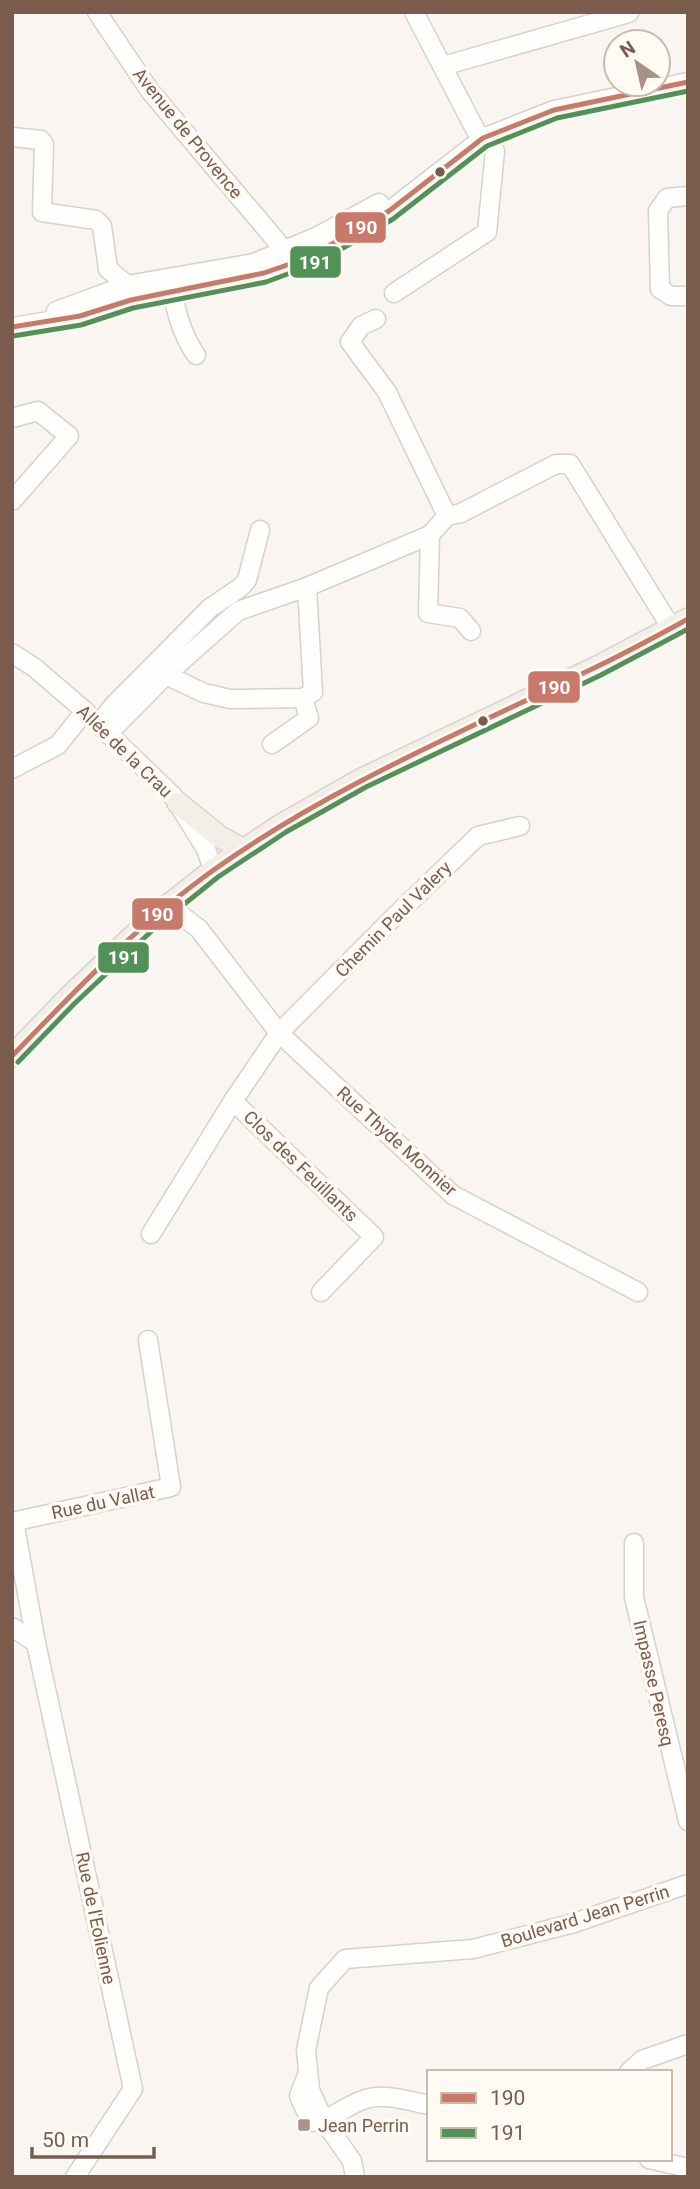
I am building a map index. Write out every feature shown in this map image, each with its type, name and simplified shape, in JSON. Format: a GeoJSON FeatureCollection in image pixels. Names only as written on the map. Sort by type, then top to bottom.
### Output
{"type":"FeatureCollection","features":[{"type":"Feature","properties":{"kind":"main road"},"geometry":{"type":"LineString","coordinates":[[12,1056],[151,919],[213,870],[281,825],[362,779],[597,667],[680,624]]}},
{"type":"Feature","properties":{"kind":"main road"},"geometry":{"type":"LineString","coordinates":[[178,803],[220,837],[244,850]]}},
{"type":"Feature","properties":{"kind":"street","name":"Avenue de Provence"},"geometry":{"type":"LineString","coordinates":[[97,12],[150,90],[287,257]]}},
{"type":"Feature","properties":{"kind":"street"},"geometry":{"type":"LineString","coordinates":[[394,293],[487,232],[495,151],[479,134],[414,12]]}},
{"type":"Feature","properties":{"kind":"street"},"geometry":{"type":"LineString","coordinates":[[443,66],[629,13]]}},
{"type":"Feature","properties":{"kind":"street"},"geometry":{"type":"LineString","coordinates":[[479,134],[554,110],[688,82]]}},
{"type":"Feature","properties":{"kind":"street"},"geometry":{"type":"LineString","coordinates":[[12,327],[80,316],[129,293],[264,273],[287,257],[327,247],[389,211],[479,134],[543,105],[602,88]]}},
{"type":"Feature","properties":{"kind":"street"},"geometry":{"type":"LineString","coordinates":[[12,137],[41,140],[44,144],[41,212],[96,220],[102,226],[108,269],[129,293]]}},
{"type":"Feature","properties":{"kind":"street"},"geometry":{"type":"LineString","coordinates":[[688,196],[667,198],[659,211],[660,289],[671,296],[688,296]]}},
{"type":"Feature","properties":{"kind":"street"},"geometry":{"type":"LineString","coordinates":[[172,285],[177,313],[187,342],[196,355]]}},
{"type":"Feature","properties":{"kind":"street"},"geometry":{"type":"LineString","coordinates":[[376,319],[361,326],[350,342],[387,392],[447,516]]}},
{"type":"Feature","properties":{"kind":"street"},"geometry":{"type":"LineString","coordinates":[[12,418],[38,411],[69,436],[12,501]]}},
{"type":"Feature","properties":{"kind":"street"},"geometry":{"type":"LineString","coordinates":[[103,729],[238,611],[307,587],[430,535],[447,516],[461,513],[556,464],[570,464],[680,624]]}},
{"type":"Feature","properties":{"kind":"street"},"geometry":{"type":"LineString","coordinates":[[103,729],[112,707],[210,608],[247,580],[260,530]]}},
{"type":"Feature","properties":{"kind":"street"},"geometry":{"type":"LineString","coordinates":[[430,535],[428,613],[460,618],[471,631]]}},
{"type":"Feature","properties":{"kind":"street"},"geometry":{"type":"LineString","coordinates":[[166,675],[204,693],[230,699],[303,698],[313,692],[307,587]]}},
{"type":"Feature","properties":{"kind":"street"},"geometry":{"type":"LineString","coordinates":[[12,639],[35,668]]}},
{"type":"Feature","properties":{"kind":"street","name":"Allée de la Crau"},"geometry":{"type":"LineString","coordinates":[[12,653],[35,668],[85,711],[178,803],[206,849],[213,870]]}},
{"type":"Feature","properties":{"kind":"street"},"geometry":{"type":"LineString","coordinates":[[272,744],[309,718],[303,698]]}},
{"type":"Feature","properties":{"kind":"street"},"geometry":{"type":"LineString","coordinates":[[12,769],[58,745],[85,711]]}},
{"type":"Feature","properties":{"kind":"street","name":"Chemin Paul Valery"},"geometry":{"type":"LineString","coordinates":[[279,1033],[478,836],[520,826]]}},
{"type":"Feature","properties":{"kind":"street"},"geometry":{"type":"LineString","coordinates":[[169,906],[199,929],[279,1033]]}},
{"type":"Feature","properties":{"kind":"street","name":"Clos des Feuillants"},"geometry":{"type":"LineString","coordinates":[[151,1234],[233,1101],[279,1033]]}},
{"type":"Feature","properties":{"kind":"street","name":"Rue Thyde Monnier"},"geometry":{"type":"LineString","coordinates":[[279,1033],[453,1195],[638,1292]]}},
{"type":"Feature","properties":{"kind":"street","name":"Clos des Feuillants"},"geometry":{"type":"LineString","coordinates":[[233,1101],[374,1237],[321,1292]]}},
{"type":"Feature","properties":{"kind":"street","name":"Rue du Vallat"},"geometry":{"type":"LineString","coordinates":[[13,1522],[171,1487],[148,1340]]}},
{"type":"Feature","properties":{"kind":"street","name":"Rue de l'Eolienne"},"geometry":{"type":"LineString","coordinates":[[13,1522],[36,1643],[133,2089],[75,2177]]}},
{"type":"Feature","properties":{"kind":"street","name":"Impasse Peresq"},"geometry":{"type":"LineString","coordinates":[[634,1543],[634,1597],[688,1822]]}},
{"type":"Feature","properties":{"kind":"street"},"geometry":{"type":"LineString","coordinates":[[12,1627],[36,1643]]}},
{"type":"Feature","properties":{"kind":"street","name":"Boulevard Jean Perrin"},"geometry":{"type":"LineString","coordinates":[[355,2177],[352,2161],[324,2121],[310,2090],[306,2050],[319,1988],[345,1959],[473,1949],[574,1923],[688,1884]]}},
{"type":"Feature","properties":{"kind":"street"},"geometry":{"type":"LineString","coordinates":[[631,2070],[642,2060],[688,2043]]}},
{"type":"Feature","properties":{"kind":"street"},"geometry":{"type":"LineString","coordinates":[[324,2121],[364,2099],[379,2097],[427,2105]]}},
{"type":"Feature","properties":{"kind":"street"},"geometry":{"type":"LineString","coordinates":[[658,2161],[688,2168]]}},
{"type":"Feature","properties":{"kind":"transit line","name":"190"},"geometry":{"type":"LineString","coordinates":[[12,327],[80,316],[131,300],[264,273],[290,264],[327,247],[389,211],[483,138],[554,110],[688,82]]}},
{"type":"Feature","properties":{"kind":"transit line","name":"191"},"geometry":{"type":"LineString","coordinates":[[13,336],[81,325],[133,308],[266,282],[331,255],[393,219],[487,146],[557,118],[688,91]]}},
{"type":"Feature","properties":{"kind":"transit line","name":"190"},"geometry":{"type":"LineString","coordinates":[[12,1056],[109,958],[161,911],[215,869],[260,839],[305,811],[400,761],[606,662],[688,619]]}},
{"type":"Feature","properties":{"kind":"transit line","name":"191"},"geometry":{"type":"LineString","coordinates":[[18,1062],[74,1004],[157,926],[218,877],[286,832],[366,787],[601,675],[688,629]]}},
{"type":"Feature","properties":{"kind":"place","name":"Jean Perrin"},"geometry":{"type":"Point","coordinates":[304,2125]}}]}
